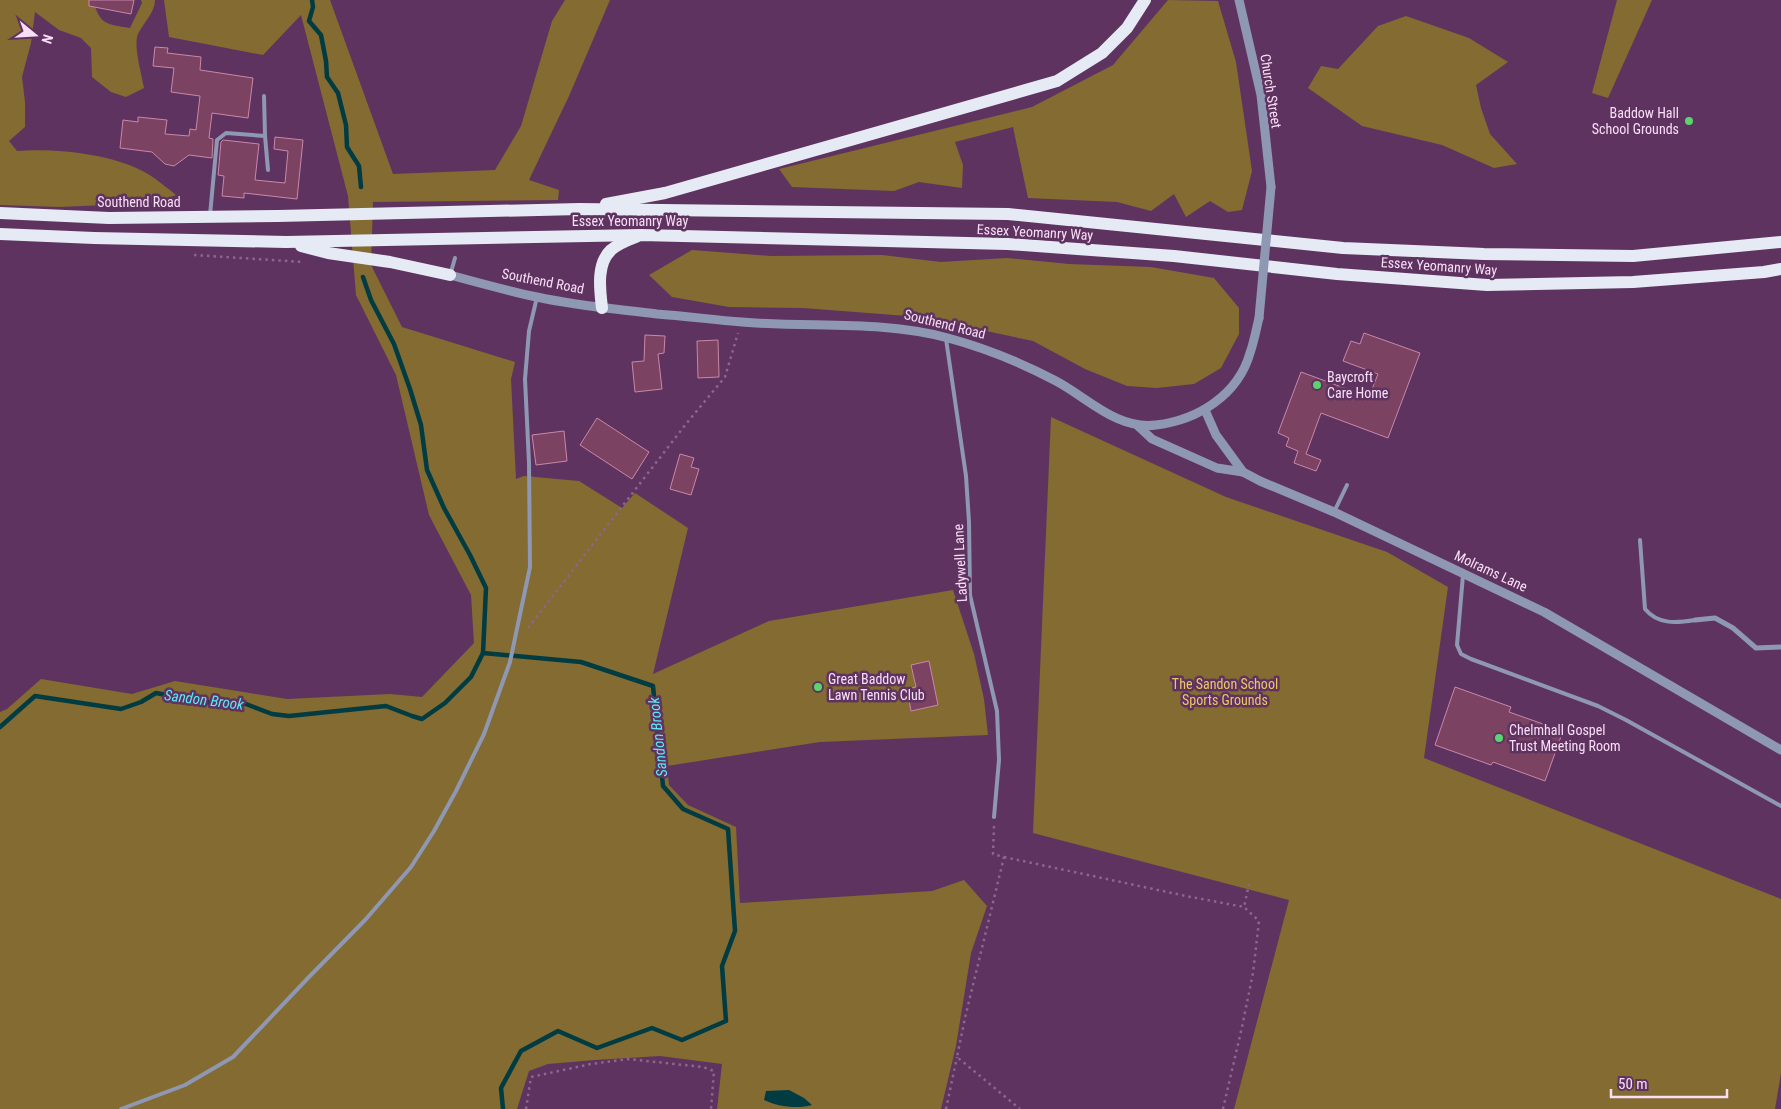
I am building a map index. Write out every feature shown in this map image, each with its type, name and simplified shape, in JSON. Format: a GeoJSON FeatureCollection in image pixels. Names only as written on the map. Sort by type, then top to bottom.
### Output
{"type":"FeatureCollection","features":[{"type":"Feature","properties":{"kind":"main road"},"geometry":{"type":"LineString","coordinates":[[578,208],[665,193],[1057,81],[1102,53],[1127,28],[1145,0]]}},
{"type":"Feature","properties":{"kind":"main road","name":"Southend Road"},"geometry":{"type":"LineString","coordinates":[[0,213],[109,218],[578,208]]}},
{"type":"Feature","properties":{"kind":"main road","name":"Essex Yeomanry Way"},"geometry":{"type":"LineString","coordinates":[[578,208],[1008,214],[1343,248],[1484,254],[1633,256],[1781,242]]}},
{"type":"Feature","properties":{"kind":"main road"},"geometry":{"type":"LineString","coordinates":[[0,234],[286,242],[328,253],[390,262],[450,276]]}},
{"type":"Feature","properties":{"kind":"main road"},"geometry":{"type":"LineString","coordinates":[[602,308],[600,278],[603,265],[610,251],[621,243],[640,235]]}},
{"type":"Feature","properties":{"kind":"main road","name":"Essex Yeomanry Way"},"geometry":{"type":"LineString","coordinates":[[286,242],[640,235],[1008,244],[1174,256],[1337,274],[1487,285],[1633,282],[1764,272],[1781,269]]}},
{"type":"Feature","properties":{"kind":"street","name":"Church Street"},"geometry":{"type":"LineString","coordinates":[[1239,0],[1261,95],[1271,187]]}},
{"type":"Feature","properties":{"kind":"street","name":"Southend Road"},"geometry":{"type":"LineString","coordinates":[[450,276],[537,297],[602,308],[742,322],[893,327],[946,337],[985,349],[1048,378],[1118,419],[1137,425],[1154,425],[1181,421],[1205,410],[1227,393],[1241,375],[1250,354],[1259,318],[1271,187]]}},
{"type":"Feature","properties":{"kind":"street","name":"Molrams Lane"},"geometry":{"type":"LineString","coordinates":[[1205,410],[1216,435],[1243,472],[1334,512],[1544,612],[1781,750]]}},
{"type":"Feature","properties":{"kind":"street"},"geometry":{"type":"LineString","coordinates":[[1137,425],[1152,439],[1216,468],[1243,472]]}},
{"type":"Feature","properties":{"kind":"street"},"geometry":{"type":"LineString","coordinates":[[1695,620],[1715,618],[1733,628],[1756,648],[1781,647]]}},
{"type":"Feature","properties":{"kind":"lane"},"geometry":{"type":"LineString","coordinates":[[264,96],[268,170]]}},
{"type":"Feature","properties":{"kind":"lane"},"geometry":{"type":"LineString","coordinates":[[210,217],[217,140],[226,133],[265,136]]}},
{"type":"Feature","properties":{"kind":"lane"},"geometry":{"type":"LineString","coordinates":[[450,276],[455,258]]}},
{"type":"Feature","properties":{"kind":"lane"},"geometry":{"type":"LineString","coordinates":[[121,1109],[185,1084],[233,1058],[373,912],[412,868],[434,831],[484,734],[508,667],[530,567],[529,463],[525,379],[530,331],[537,297]]}},
{"type":"Feature","properties":{"kind":"lane","name":"Ladywell Lane"},"geometry":{"type":"LineString","coordinates":[[946,337],[966,476],[970,595],[996,711],[999,760],[994,817]]}},
{"type":"Feature","properties":{"kind":"lane"},"geometry":{"type":"LineString","coordinates":[[1334,512],[1347,486]]}},
{"type":"Feature","properties":{"kind":"lane"},"geometry":{"type":"LineString","coordinates":[[1640,540],[1645,609],[1654,618],[1662,621],[1695,620]]}},
{"type":"Feature","properties":{"kind":"lane"},"geometry":{"type":"LineString","coordinates":[[1463,574],[1457,645],[1461,654],[1598,706],[1781,806]]}},
{"type":"Feature","properties":{"kind":"path"},"geometry":{"type":"LineString","coordinates":[[192,255],[311,263]]}},
{"type":"Feature","properties":{"kind":"path"},"geometry":{"type":"LineString","coordinates":[[513,648],[686,424],[725,377],[742,322]]}},
{"type":"Feature","properties":{"kind":"path"},"geometry":{"type":"LineString","coordinates":[[994,817],[993,854],[1004,858],[1186,896],[1244,906],[1259,921],[1250,991],[1222,1109]]}},
{"type":"Feature","properties":{"kind":"path"},"geometry":{"type":"LineString","coordinates":[[946,1109],[965,1018],[1004,858]]}},
{"type":"Feature","properties":{"kind":"path"},"geometry":{"type":"LineString","coordinates":[[1244,906],[1249,884]]}},
{"type":"Feature","properties":{"kind":"path"},"geometry":{"type":"LineString","coordinates":[[957,1057],[1020,1109]]}},
{"type":"Feature","properties":{"kind":"path"},"geometry":{"type":"LineString","coordinates":[[526,1109],[531,1077],[592,1064],[628,1059],[703,1066],[714,1071],[711,1109]]}},
{"type":"Feature","properties":{"kind":"green space"},"geometry":{"type":"Polygon","coordinates":[[[0,0],[93,0],[101,19],[110,24],[130,28],[142,3],[141,0],[155,0],[153,9],[140,30],[137,39],[137,53],[144,88],[126,97],[111,92],[92,77],[91,48],[81,38],[59,30],[35,12],[31,43],[22,77],[25,127],[9,141],[17,151],[66,152],[102,157],[119,162],[148,174],[176,195],[154,203],[59,207],[0,205],[0,0]]]}},
{"type":"Feature","properties":{"kind":"green space"},"geometry":{"type":"Polygon","coordinates":[[[164,0],[330,0],[393,174],[495,170],[521,126],[552,21],[565,0],[610,0],[569,96],[529,180],[559,190],[558,200],[373,202],[371,265],[402,327],[515,362],[511,379],[516,479],[524,476],[579,481],[622,508],[635,493],[688,528],[653,674],[769,621],[953,590],[974,654],[984,699],[988,735],[820,742],[667,766],[669,785],[688,805],[736,827],[740,903],[932,891],[964,880],[987,906],[971,953],[956,1046],[941,1109],[717,1109],[722,1064],[660,1056],[548,1064],[529,1071],[517,1109],[0,1109],[0,712],[7,709],[41,679],[132,694],[175,681],[287,699],[390,694],[422,697],[474,643],[471,595],[429,515],[396,375],[356,295],[348,196],[301,15],[263,55],[169,37],[164,0]]]}},
{"type":"Feature","properties":{"kind":"green space"},"geometry":{"type":"Polygon","coordinates":[[[1168,0],[1218,1],[1236,62],[1252,171],[1242,210],[1228,212],[1210,201],[1186,217],[1174,194],[1151,211],[1117,202],[1028,198],[1013,127],[955,142],[963,165],[962,188],[919,182],[894,191],[792,187],[779,169],[1032,107],[1113,65],[1168,0]]]}},
{"type":"Feature","properties":{"kind":"green space"},"geometry":{"type":"Polygon","coordinates":[[[1617,0],[1652,0],[1608,98],[1592,93],[1617,0]]]}},
{"type":"Feature","properties":{"kind":"green space"},"geometry":{"type":"Polygon","coordinates":[[[1406,16],[1469,38],[1508,62],[1476,85],[1481,108],[1490,134],[1517,164],[1494,168],[1442,145],[1362,126],[1308,88],[1321,66],[1338,69],[1378,26],[1406,16]]]}},
{"type":"Feature","properties":{"kind":"green space"},"geometry":{"type":"Polygon","coordinates":[[[692,250],[771,256],[882,255],[941,262],[1007,258],[1069,264],[1151,267],[1214,278],[1239,308],[1239,334],[1221,368],[1194,384],[1157,388],[1127,386],[1085,369],[1033,341],[920,317],[803,308],[729,307],[672,297],[649,275],[692,250]]]}},
{"type":"Feature","properties":{"kind":"green space","name":"The Sandon School Sports Grounds"},"geometry":{"type":"Polygon","coordinates":[[[1051,417],[1226,497],[1387,552],[1448,587],[1424,758],[1781,899],[1781,1073],[1775,1109],[1234,1109],[1289,900],[1033,833],[1051,417]]]}},
{"type":"Feature","properties":{"kind":"shaded area"},"geometry":{"type":"Polygon","coordinates":[[[789,1090],[812,1105],[788,1107],[764,1100],[766,1091],[789,1090]]]}},
{"type":"Feature","properties":{"kind":"building"},"geometry":{"type":"Polygon","coordinates":[[[89,0],[134,0],[131,14],[89,6],[89,0]]]}},
{"type":"Feature","properties":{"kind":"building"},"geometry":{"type":"Polygon","coordinates":[[[155,47],[168,48],[167,53],[201,57],[200,70],[253,78],[248,118],[212,113],[209,138],[213,139],[212,158],[189,155],[174,166],[165,164],[152,152],[120,148],[123,120],[138,122],[138,117],[167,120],[165,134],[189,136],[190,129],[196,130],[200,96],[171,92],[174,68],[153,66],[155,47]]]}},
{"type":"Feature","properties":{"kind":"building"},"geometry":{"type":"Polygon","coordinates":[[[275,137],[303,140],[297,199],[244,193],[244,198],[222,196],[224,176],[218,175],[221,142],[223,140],[259,144],[255,180],[285,183],[288,151],[274,149],[275,137]]]}},
{"type":"Feature","properties":{"kind":"building","name":"Baycroft Care Home"},"geometry":{"type":"Polygon","coordinates":[[[1364,333],[1420,353],[1388,438],[1321,413],[1306,454],[1321,460],[1316,471],[1294,463],[1298,451],[1286,446],[1289,438],[1278,433],[1301,372],[1369,397],[1378,374],[1343,361],[1351,341],[1360,344],[1364,333]]]}},
{"type":"Feature","properties":{"kind":"building"},"geometry":{"type":"Polygon","coordinates":[[[645,335],[665,336],[664,353],[658,354],[662,389],[635,392],[632,362],[644,361],[645,335]]]}},
{"type":"Feature","properties":{"kind":"building"},"geometry":{"type":"Polygon","coordinates":[[[718,340],[719,377],[698,378],[697,341],[718,340]]]}},
{"type":"Feature","properties":{"kind":"building"},"geometry":{"type":"Polygon","coordinates":[[[597,418],[649,452],[632,479],[580,445],[597,418]]]}},
{"type":"Feature","properties":{"kind":"building"},"geometry":{"type":"Polygon","coordinates":[[[564,431],[567,461],[536,465],[532,435],[564,431]]]}},
{"type":"Feature","properties":{"kind":"building"},"geometry":{"type":"Polygon","coordinates":[[[680,454],[694,458],[691,467],[699,469],[691,495],[670,489],[680,454]]]}},
{"type":"Feature","properties":{"kind":"building"},"geometry":{"type":"Polygon","coordinates":[[[929,661],[938,705],[911,711],[907,689],[916,687],[911,665],[929,661]]]}},
{"type":"Feature","properties":{"kind":"building","name":"Chelmhall Gospel Trust Meeting Room"},"geometry":{"type":"Polygon","coordinates":[[[1455,687],[1511,707],[1509,712],[1563,731],[1545,781],[1493,762],[1491,765],[1435,745],[1455,687]]]}},
{"type":"Feature","properties":{"kind":"waterway"},"geometry":{"type":"LineString","coordinates":[[312,0],[313,7],[309,21],[321,35],[327,77],[338,93],[346,125],[347,147],[359,166],[361,187]]}},
{"type":"Feature","properties":{"kind":"waterway"},"geometry":{"type":"LineString","coordinates":[[363,277],[371,300],[394,344],[410,389],[421,425],[427,470],[444,508],[486,588],[483,653]]}},
{"type":"Feature","properties":{"kind":"waterway","name":"Sandon Brook"},"geometry":{"type":"LineString","coordinates":[[0,727],[35,696],[121,709],[141,702],[156,693],[203,702],[246,704],[272,714],[289,716],[386,706],[422,719],[445,703],[471,677],[483,653],[581,662],[653,686],[663,786],[683,809],[728,829],[735,931],[722,966],[726,1021],[682,1040],[652,1028],[597,1048],[558,1031],[521,1051],[501,1088],[503,1109]]}},
{"type":"Feature","properties":{"kind":"place","name":"Baddow Hall School Grounds"},"geometry":{"type":"Point","coordinates":[1689,121]}},
{"type":"Feature","properties":{"kind":"place","name":"Baycroft Care Home"},"geometry":{"type":"Point","coordinates":[1317,385]}},
{"type":"Feature","properties":{"kind":"place","name":"Great Baddow Lawn Tennis Club"},"geometry":{"type":"Point","coordinates":[818,687]}},
{"type":"Feature","properties":{"kind":"place","name":"Chelmhall Gospel Trust Meeting Room"},"geometry":{"type":"Point","coordinates":[1499,738]}}]}
